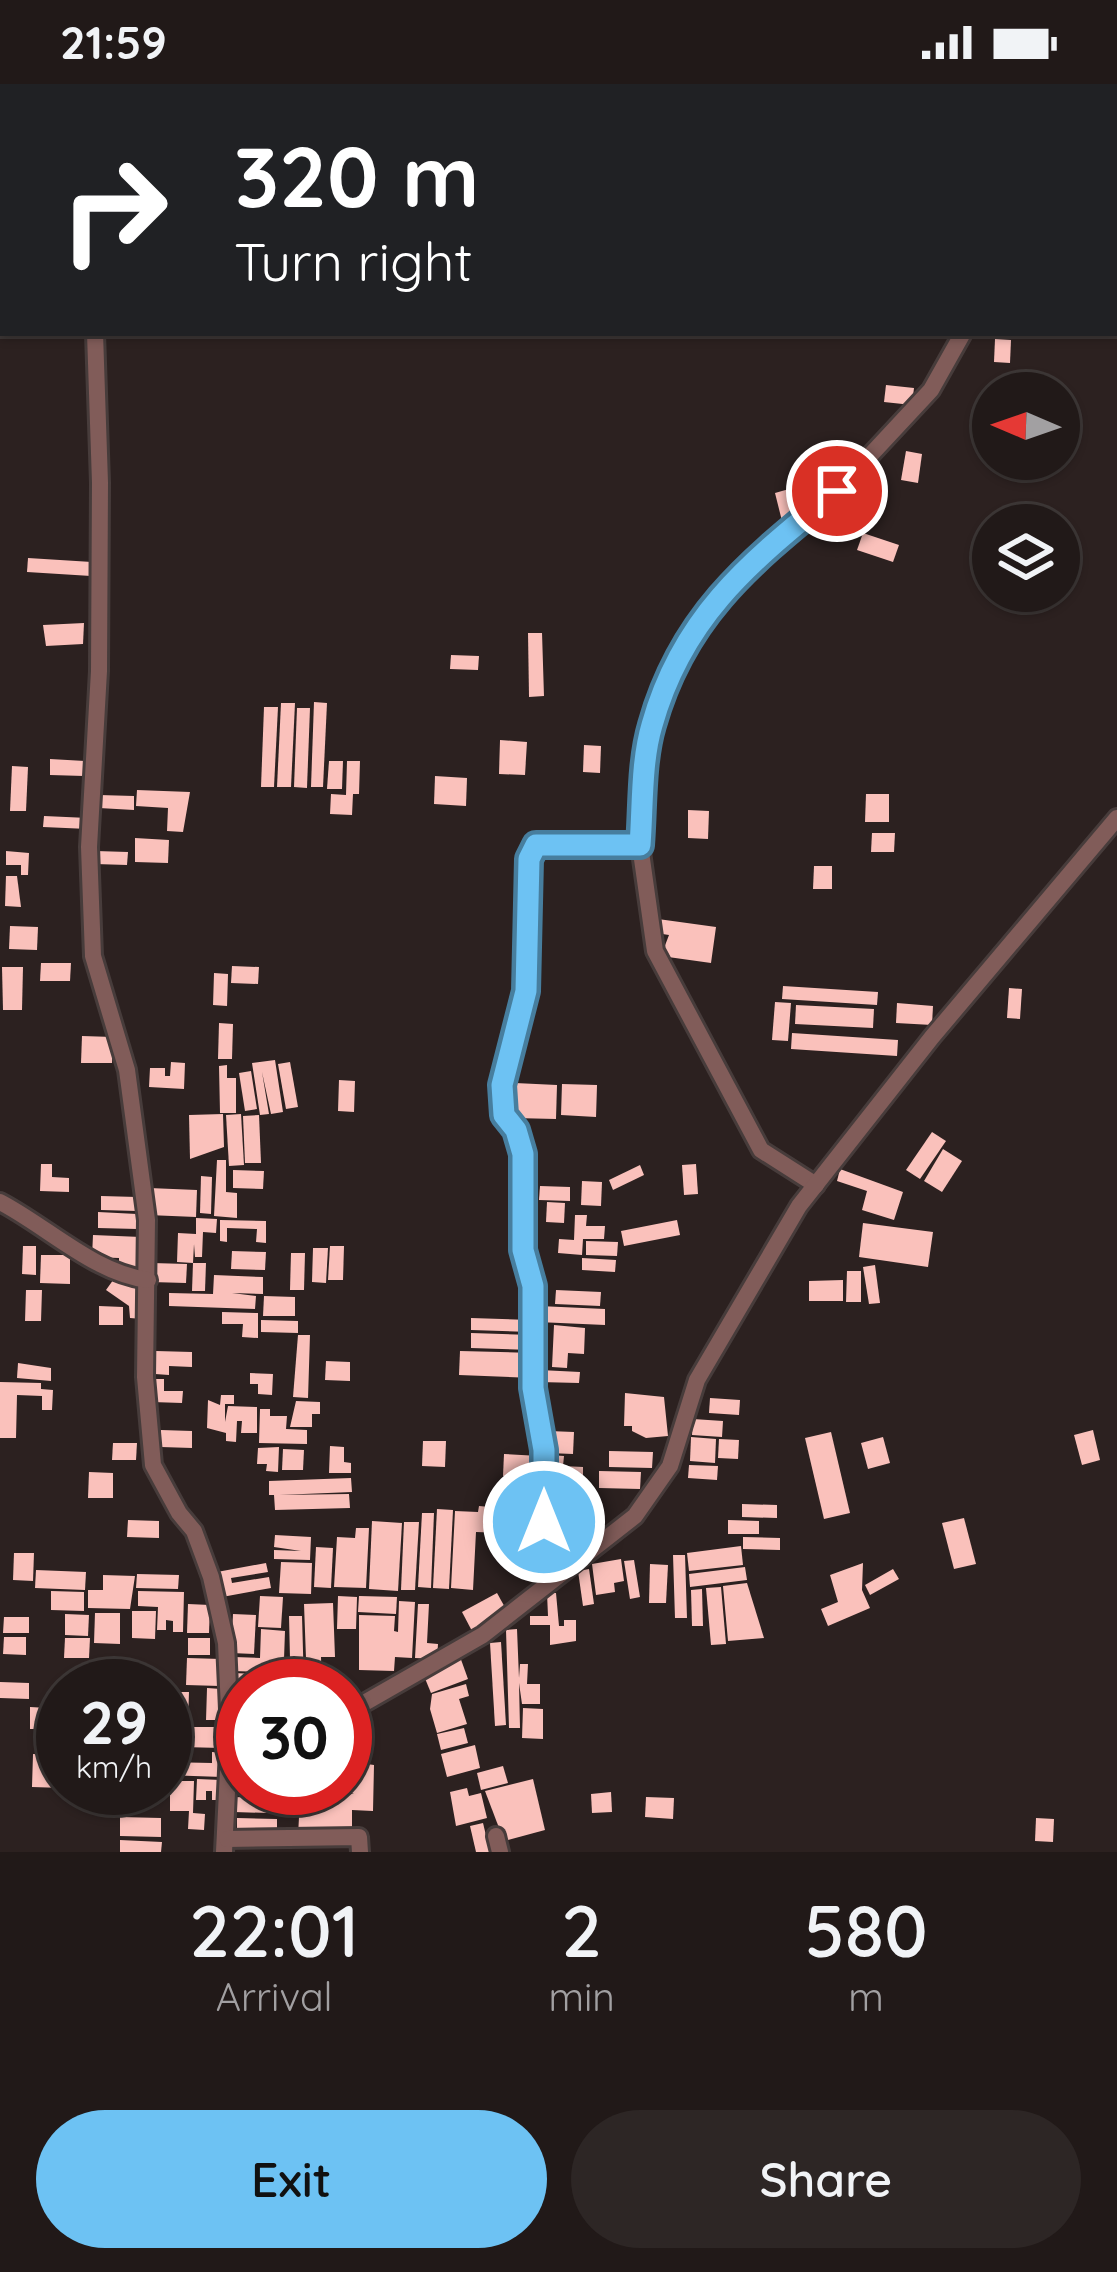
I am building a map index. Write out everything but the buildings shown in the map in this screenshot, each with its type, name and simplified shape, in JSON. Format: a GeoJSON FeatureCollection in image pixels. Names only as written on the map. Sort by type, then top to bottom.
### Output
{"type":"FeatureCollection","features":[{"type":"Feature","properties":{"kind":"street"},"geometry":{"type":"LineString","coordinates":[[95,336],[100,483],[98,671],[89,847],[93,956],[127,1070],[147,1220],[145,1377],[153,1465],[178,1513],[194,1531],[211,1577],[228,1659]]}},
{"type":"Feature","properties":{"kind":"street"},"geometry":{"type":"LineString","coordinates":[[816,1185],[777,1164],[748,1130],[715,1058],[655,951],[640,874],[650,729],[676,654],[722,592],[837,491],[931,390],[961,336]]}},
{"type":"Feature","properties":{"kind":"street"},"geometry":{"type":"LineString","coordinates":[[372,1698],[482,1635],[635,1516],[670,1466],[697,1380],[816,1185],[932,1036],[1117,818]]}},
{"type":"Feature","properties":{"kind":"street"},"geometry":{"type":"LineString","coordinates":[[554,1578],[548,1562],[544,1450],[533,1388],[533,1286],[523,1250],[523,1154],[516,1130],[504,1115],[504,1065],[526,991],[529,859],[536,845],[640,845]]}},
{"type":"Feature","properties":{"kind":"street"},"geometry":{"type":"LineString","coordinates":[[0,1202],[118,1276],[148,1280]]}},
{"type":"Feature","properties":{"kind":"street"},"geometry":{"type":"LineString","coordinates":[[228,1815],[225,1845],[359,1838],[360,1852]]}},
{"type":"Feature","properties":{"kind":"route"},"geometry":{"type":"LineString","coordinates":[[544,1522],[544,1450],[533,1388],[533,1286],[523,1250],[523,1154],[516,1130],[504,1115],[502,1085],[526,991],[529,859],[536,845],[640,845],[650,729],[676,654],[722,592],[837,491]]}}]}
